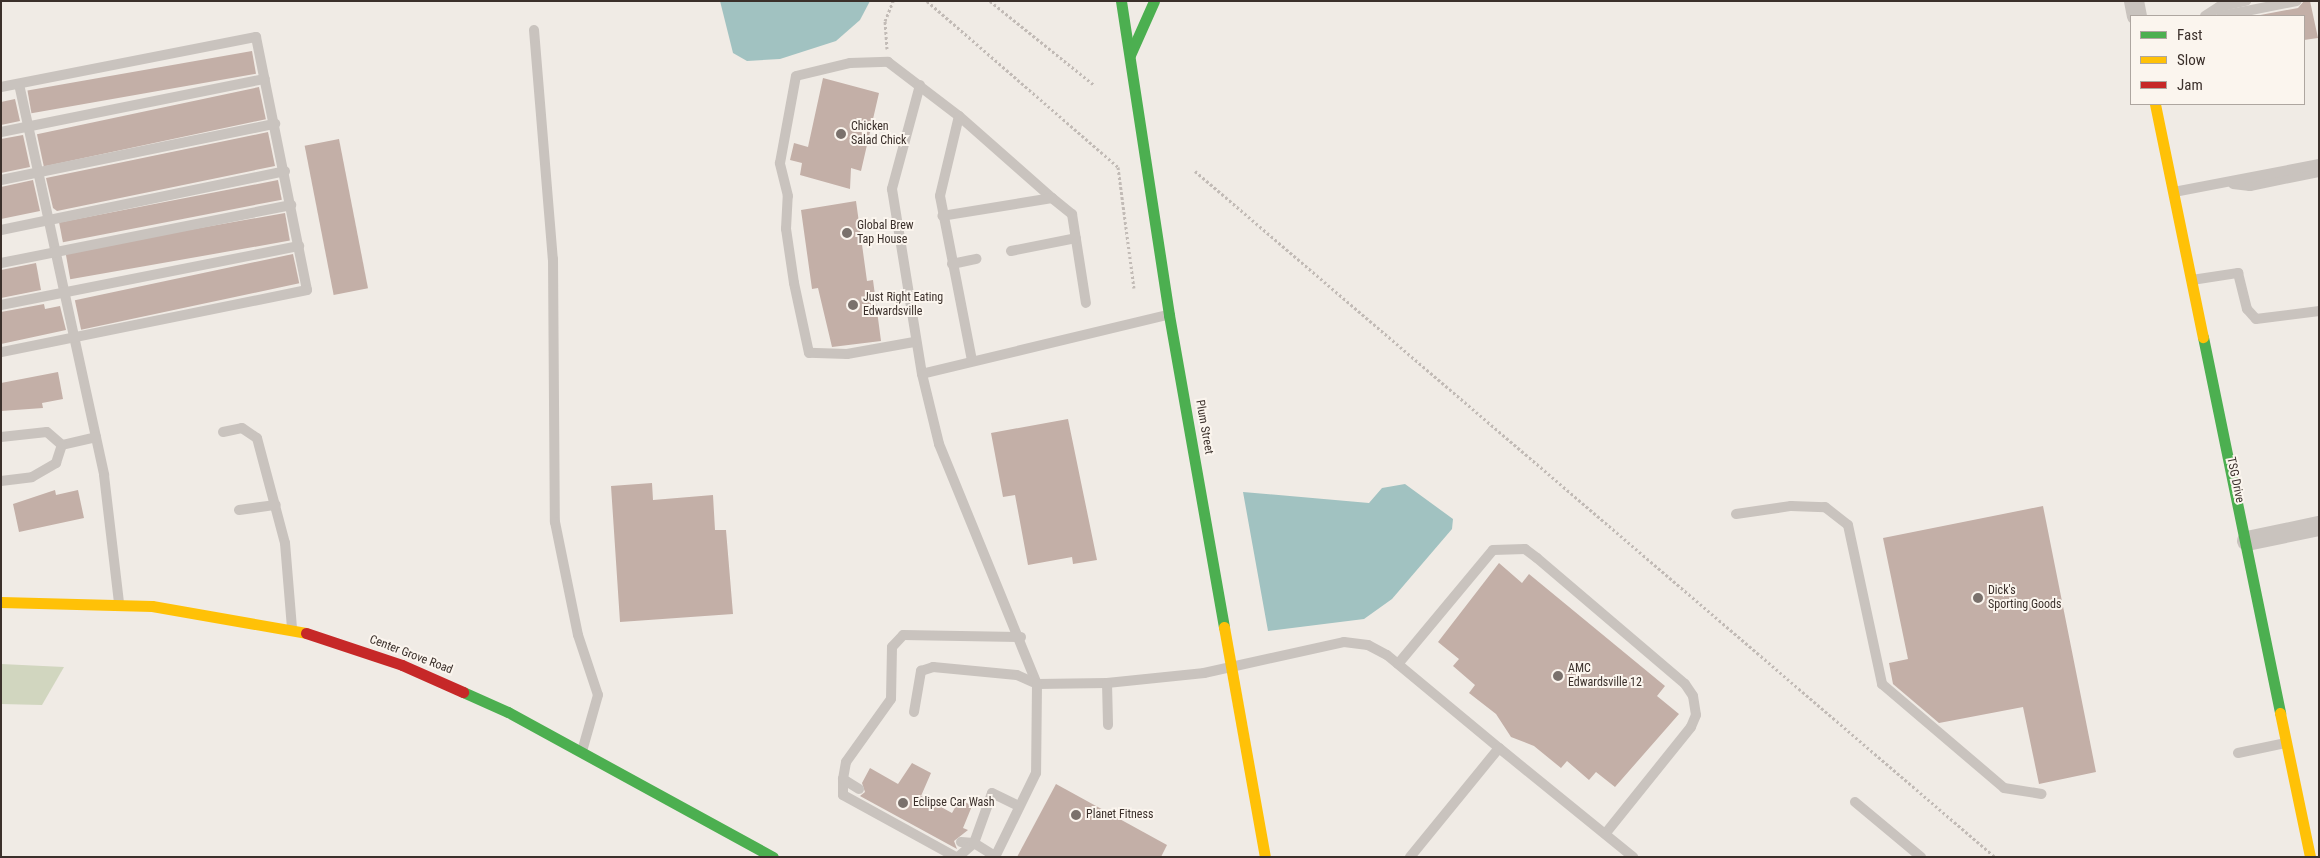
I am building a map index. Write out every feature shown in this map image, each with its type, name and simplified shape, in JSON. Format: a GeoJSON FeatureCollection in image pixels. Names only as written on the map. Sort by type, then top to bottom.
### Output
{"type":"FeatureCollection","features":[{"type":"Feature","properties":{"kind":"street","name":"Plum Street"},"geometry":{"type":"LineString","coordinates":[[1121,1],[1169,314],[1265,857]]}},
{"type":"Feature","properties":{"kind":"street"},"geometry":{"type":"LineString","coordinates":[[1130,55],[1154,1]]}},
{"type":"Feature","properties":{"kind":"street"},"geometry":{"type":"LineString","coordinates":[[2134,1],[2137,15]]}},
{"type":"Feature","properties":{"kind":"street","name":"TSG Drive"},"geometry":{"type":"LineString","coordinates":[[2155,105],[2247,541],[2310,857]]}},
{"type":"Feature","properties":{"kind":"street"},"geometry":{"type":"LineString","coordinates":[[2247,541],[2319,526]]}},
{"type":"Feature","properties":{"kind":"street","name":"Center Grove Road"},"geometry":{"type":"LineString","coordinates":[[1,602],[119,604],[225,616],[292,630],[393,662],[463,690],[773,857]]}},
{"type":"Feature","properties":{"kind":"lane"},"geometry":{"type":"LineString","coordinates":[[2206,15],[2219,6],[2246,1]]}},
{"type":"Feature","properties":{"kind":"lane"},"geometry":{"type":"LineString","coordinates":[[2227,15],[2297,1]]}},
{"type":"Feature","properties":{"kind":"lane"},"geometry":{"type":"LineString","coordinates":[[534,30],[552,259],[555,522],[578,635],[598,695],[581,752]]}},
{"type":"Feature","properties":{"kind":"lane"},"geometry":{"type":"LineString","coordinates":[[1,87],[256,36],[285,172],[307,290],[1,352]]}},
{"type":"Feature","properties":{"kind":"lane"},"geometry":{"type":"LineString","coordinates":[[914,342],[848,354],[809,353],[786,229],[788,196],[780,164],[796,76],[850,63],[888,62],[959,116],[1072,214],[1086,303]]}},
{"type":"Feature","properties":{"kind":"lane"},"geometry":{"type":"LineString","coordinates":[[1,132],[265,79]]}},
{"type":"Feature","properties":{"kind":"lane"},"geometry":{"type":"LineString","coordinates":[[19,84],[72,337],[96,437],[119,604]]}},
{"type":"Feature","properties":{"kind":"lane"},"geometry":{"type":"LineString","coordinates":[[920,86],[892,190],[914,342],[939,444],[1021,637],[1037,684],[1036,773],[995,856],[974,843],[961,842]]}},
{"type":"Feature","properties":{"kind":"lane"},"geometry":{"type":"LineString","coordinates":[[959,116],[940,196],[942,216],[972,361]]}},
{"type":"Feature","properties":{"kind":"lane"},"geometry":{"type":"LineString","coordinates":[[1,180],[275,124]]}},
{"type":"Feature","properties":{"kind":"lane"},"geometry":{"type":"LineString","coordinates":[[2173,193],[2319,164]]}},
{"type":"Feature","properties":{"kind":"lane"},"geometry":{"type":"LineString","coordinates":[[1,230],[285,172]]}},
{"type":"Feature","properties":{"kind":"lane"},"geometry":{"type":"LineString","coordinates":[[2225,182],[2250,186],[2319,172]]}},
{"type":"Feature","properties":{"kind":"lane"},"geometry":{"type":"LineString","coordinates":[[942,216],[1052,198]]}},
{"type":"Feature","properties":{"kind":"lane"},"geometry":{"type":"LineString","coordinates":[[1,263],[291,205]]}},
{"type":"Feature","properties":{"kind":"lane"},"geometry":{"type":"LineString","coordinates":[[1011,252],[1076,238]]}},
{"type":"Feature","properties":{"kind":"lane"},"geometry":{"type":"LineString","coordinates":[[1,305],[299,246]]}},
{"type":"Feature","properties":{"kind":"lane"},"geometry":{"type":"LineString","coordinates":[[952,264],[976,259]]}},
{"type":"Feature","properties":{"kind":"lane"},"geometry":{"type":"LineString","coordinates":[[2191,280],[2238,273],[2247,309],[2256,319],[2319,311]]}},
{"type":"Feature","properties":{"kind":"lane"},"geometry":{"type":"LineString","coordinates":[[922,374],[1169,314]]}},
{"type":"Feature","properties":{"kind":"lane"},"geometry":{"type":"LineString","coordinates":[[223,432],[242,428],[257,438],[285,543],[292,630]]}},
{"type":"Feature","properties":{"kind":"lane"},"geometry":{"type":"LineString","coordinates":[[1,437],[47,432],[62,445]]}},
{"type":"Feature","properties":{"kind":"lane"},"geometry":{"type":"LineString","coordinates":[[62,445],[96,437]]}},
{"type":"Feature","properties":{"kind":"lane"},"geometry":{"type":"LineString","coordinates":[[1,481],[32,477],[56,463],[62,445]]}},
{"type":"Feature","properties":{"kind":"lane"},"geometry":{"type":"LineString","coordinates":[[239,510],[276,505]]}},
{"type":"Feature","properties":{"kind":"lane"},"geometry":{"type":"LineString","coordinates":[[1736,514],[1790,506],[1826,508],[1848,525],[1882,684],[2004,788],[2042,794]]}},
{"type":"Feature","properties":{"kind":"lane"},"geometry":{"type":"LineString","coordinates":[[1398,664],[1494,550],[1525,549],[1538,558],[1685,684],[1693,696],[1696,715],[1691,727],[1605,834]]}},
{"type":"Feature","properties":{"kind":"lane"},"geometry":{"type":"LineString","coordinates":[[1019,806],[992,793],[974,843],[957,857],[843,795],[843,779],[846,762],[891,698],[892,647],[903,635],[1021,637]]}},
{"type":"Feature","properties":{"kind":"lane"},"geometry":{"type":"LineString","coordinates":[[914,712],[921,671],[933,668],[1017,674],[1037,684],[1107,683],[1232,667],[1344,642],[1368,645],[1398,664],[1633,857]]}},
{"type":"Feature","properties":{"kind":"lane"},"geometry":{"type":"LineString","coordinates":[[1107,683],[1108,725]]}},
{"type":"Feature","properties":{"kind":"lane"},"geometry":{"type":"LineString","coordinates":[[2238,753],[2288,742]]}},
{"type":"Feature","properties":{"kind":"lane"},"geometry":{"type":"LineString","coordinates":[[1410,857],[1499,748]]}},
{"type":"Feature","properties":{"kind":"lane"},"geometry":{"type":"LineString","coordinates":[[843,779],[859,789]]}},
{"type":"Feature","properties":{"kind":"lane"},"geometry":{"type":"LineString","coordinates":[[1855,802],[1921,857]]}},
{"type":"Feature","properties":{"kind":"path"},"geometry":{"type":"LineString","coordinates":[[888,62],[885,21],[893,1]]}},
{"type":"Feature","properties":{"kind":"path"},"geometry":{"type":"LineString","coordinates":[[927,1],[1118,167],[1134,288]]}},
{"type":"Feature","properties":{"kind":"path"},"geometry":{"type":"LineString","coordinates":[[990,1],[1094,85]]}},
{"type":"Feature","properties":{"kind":"path"},"geometry":{"type":"LineString","coordinates":[[1195,171],[1995,857]]}},
{"type":"Feature","properties":{"kind":"green space"},"geometry":{"type":"Polygon","coordinates":[[[1,664],[64,667],[42,705],[1,704],[1,664]]]}},
{"type":"Feature","properties":{"kind":"water"},"geometry":{"type":"Polygon","coordinates":[[[720,1],[870,1],[860,20],[836,41],[780,59],[747,61],[733,53],[720,1]]]}},
{"type":"Feature","properties":{"kind":"water"},"geometry":{"type":"Polygon","coordinates":[[[1405,484],[1453,519],[1452,529],[1392,599],[1364,619],[1268,631],[1243,492],[1369,503],[1382,488],[1405,484]]]}},
{"type":"Feature","properties":{"kind":"building"},"geometry":{"type":"Polygon","coordinates":[[[2304,1],[2310,1],[2318,38],[2305,40],[2305,15],[2260,15],[2298,8],[2304,1]]]}},
{"type":"Feature","properties":{"kind":"building"},"geometry":{"type":"Polygon","coordinates":[[[252,51],[256,74],[31,113],[27,91],[252,51]]]}},
{"type":"Feature","properties":{"kind":"building","name":"Chicken Salad Chick"},"geometry":{"type":"Polygon","coordinates":[[[823,78],[879,93],[861,171],[851,168],[850,189],[800,175],[802,163],[790,160],[794,143],[808,147],[823,78]]]}},
{"type":"Feature","properties":{"kind":"building"},"geometry":{"type":"Polygon","coordinates":[[[259,87],[266,119],[44,166],[37,134],[259,87]]]}},
{"type":"Feature","properties":{"kind":"building"},"geometry":{"type":"Polygon","coordinates":[[[15,99],[20,121],[1,125],[1,102],[15,99]]]}},
{"type":"Feature","properties":{"kind":"building"},"geometry":{"type":"Polygon","coordinates":[[[268,132],[275,166],[57,211],[53,208],[46,178],[268,132]]]}},
{"type":"Feature","properties":{"kind":"building"},"geometry":{"type":"Polygon","coordinates":[[[23,135],[30,167],[1,173],[1,139],[23,135]]]}},
{"type":"Feature","properties":{"kind":"building"},"geometry":{"type":"Polygon","coordinates":[[[339,139],[368,288],[334,295],[305,146],[339,139]]]}},
{"type":"Feature","properties":{"kind":"building"},"geometry":{"type":"Polygon","coordinates":[[[33,180],[40,211],[1,219],[1,187],[33,180]]]}},
{"type":"Feature","properties":{"kind":"building"},"geometry":{"type":"Polygon","coordinates":[[[278,180],[282,200],[63,242],[59,223],[278,180]]]}},
{"type":"Feature","properties":{"kind":"building"},"geometry":{"type":"Polygon","coordinates":[[[856,201],[867,281],[873,280],[881,341],[832,347],[818,288],[812,289],[801,210],[856,201]]]}},
{"type":"Feature","properties":{"kind":"building"},"geometry":{"type":"Polygon","coordinates":[[[285,213],[290,241],[70,279],[65,252],[285,213]]]}},
{"type":"Feature","properties":{"kind":"building"},"geometry":{"type":"Polygon","coordinates":[[[293,254],[299,283],[81,330],[75,300],[293,254]]]}},
{"type":"Feature","properties":{"kind":"building"},"geometry":{"type":"Polygon","coordinates":[[[36,263],[41,290],[1,298],[1,270],[36,263]]]}},
{"type":"Feature","properties":{"kind":"building"},"geometry":{"type":"Polygon","coordinates":[[[44,304],[45,309],[60,306],[66,330],[1,344],[1,312],[44,304]]]}},
{"type":"Feature","properties":{"kind":"building"},"geometry":{"type":"Polygon","coordinates":[[[58,372],[63,399],[42,403],[43,408],[1,411],[1,383],[58,372]]]}},
{"type":"Feature","properties":{"kind":"building"},"geometry":{"type":"Polygon","coordinates":[[[1068,419],[1097,560],[1073,564],[1072,557],[1028,565],[1015,495],[1003,497],[991,433],[1068,419]]]}},
{"type":"Feature","properties":{"kind":"building"},"geometry":{"type":"Polygon","coordinates":[[[652,483],[653,500],[713,495],[715,530],[726,530],[733,614],[620,622],[611,486],[652,483]]]}},
{"type":"Feature","properties":{"kind":"building"},"geometry":{"type":"Polygon","coordinates":[[[55,490],[56,495],[78,490],[84,518],[19,532],[13,504],[55,490]]]}},
{"type":"Feature","properties":{"kind":"building","name":"Dick's Sporting Goods"},"geometry":{"type":"Polygon","coordinates":[[[2043,506],[2096,772],[2039,784],[2023,707],[1939,723],[1893,684],[1889,663],[1908,659],[1883,538],[2043,506]]]}},
{"type":"Feature","properties":{"kind":"building","name":"AMC Edwardsville 12"},"geometry":{"type":"Polygon","coordinates":[[[1499,563],[1522,583],[1529,574],[1665,686],[1657,696],[1679,714],[1615,787],[1596,772],[1589,780],[1567,761],[1561,768],[1534,746],[1511,737],[1496,714],[1469,693],[1475,685],[1453,666],[1459,659],[1438,642],[1499,563]]]}},
{"type":"Feature","properties":{"kind":"building","name":"Eclipse Car Wash"},"geometry":{"type":"Polygon","coordinates":[[[912,763],[931,773],[921,796],[952,813],[960,799],[972,806],[963,828],[968,830],[954,841],[957,849],[860,796],[865,792],[862,783],[870,768],[898,784],[912,763]]]}},
{"type":"Feature","properties":{"kind":"building","name":"Planet Fitness"},"geometry":{"type":"Polygon","coordinates":[[[1056,784],[1167,845],[1161,857],[1017,857],[1056,784]]]}},
{"type":"Feature","properties":{"kind":"traffic: fast"},"geometry":{"type":"LineString","coordinates":[[1121,1],[1169,315],[1224,627]]}},
{"type":"Feature","properties":{"kind":"traffic: fast"},"geometry":{"type":"LineString","coordinates":[[1130,55],[1154,1]]}},
{"type":"Feature","properties":{"kind":"traffic: fast"},"geometry":{"type":"LineString","coordinates":[[2203,337],[2280,713]]}},
{"type":"Feature","properties":{"kind":"traffic: fast"},"geometry":{"type":"LineString","coordinates":[[463,692],[508,712],[773,857]]}},
{"type":"Feature","properties":{"kind":"traffic: slow"},"geometry":{"type":"LineString","coordinates":[[2155,105],[2203,337]]}},
{"type":"Feature","properties":{"kind":"traffic: slow"},"geometry":{"type":"LineString","coordinates":[[1,602],[152,606],[306,633]]}},
{"type":"Feature","properties":{"kind":"traffic: slow"},"geometry":{"type":"LineString","coordinates":[[1224,627],[1265,857]]}},
{"type":"Feature","properties":{"kind":"traffic: slow"},"geometry":{"type":"LineString","coordinates":[[2280,713],[2310,857]]}},
{"type":"Feature","properties":{"kind":"traffic: jam"},"geometry":{"type":"LineString","coordinates":[[306,633],[402,665],[463,692]]}},
{"type":"Feature","properties":{"kind":"place","name":"Chicken Salad Chick"},"geometry":{"type":"Point","coordinates":[841,134]}},
{"type":"Feature","properties":{"kind":"place","name":"Global Brew Tap House"},"geometry":{"type":"Point","coordinates":[847,233]}},
{"type":"Feature","properties":{"kind":"place","name":"Just Right Eating Edwardsville"},"geometry":{"type":"Point","coordinates":[853,305]}},
{"type":"Feature","properties":{"kind":"place","name":"Dick's Sporting Goods"},"geometry":{"type":"Point","coordinates":[1978,598]}},
{"type":"Feature","properties":{"kind":"place","name":"AMC Edwardsville 12"},"geometry":{"type":"Point","coordinates":[1558,676]}},
{"type":"Feature","properties":{"kind":"place","name":"Eclipse Car Wash"},"geometry":{"type":"Point","coordinates":[903,803]}},
{"type":"Feature","properties":{"kind":"place","name":"Planet Fitness"},"geometry":{"type":"Point","coordinates":[1076,815]}}]}
